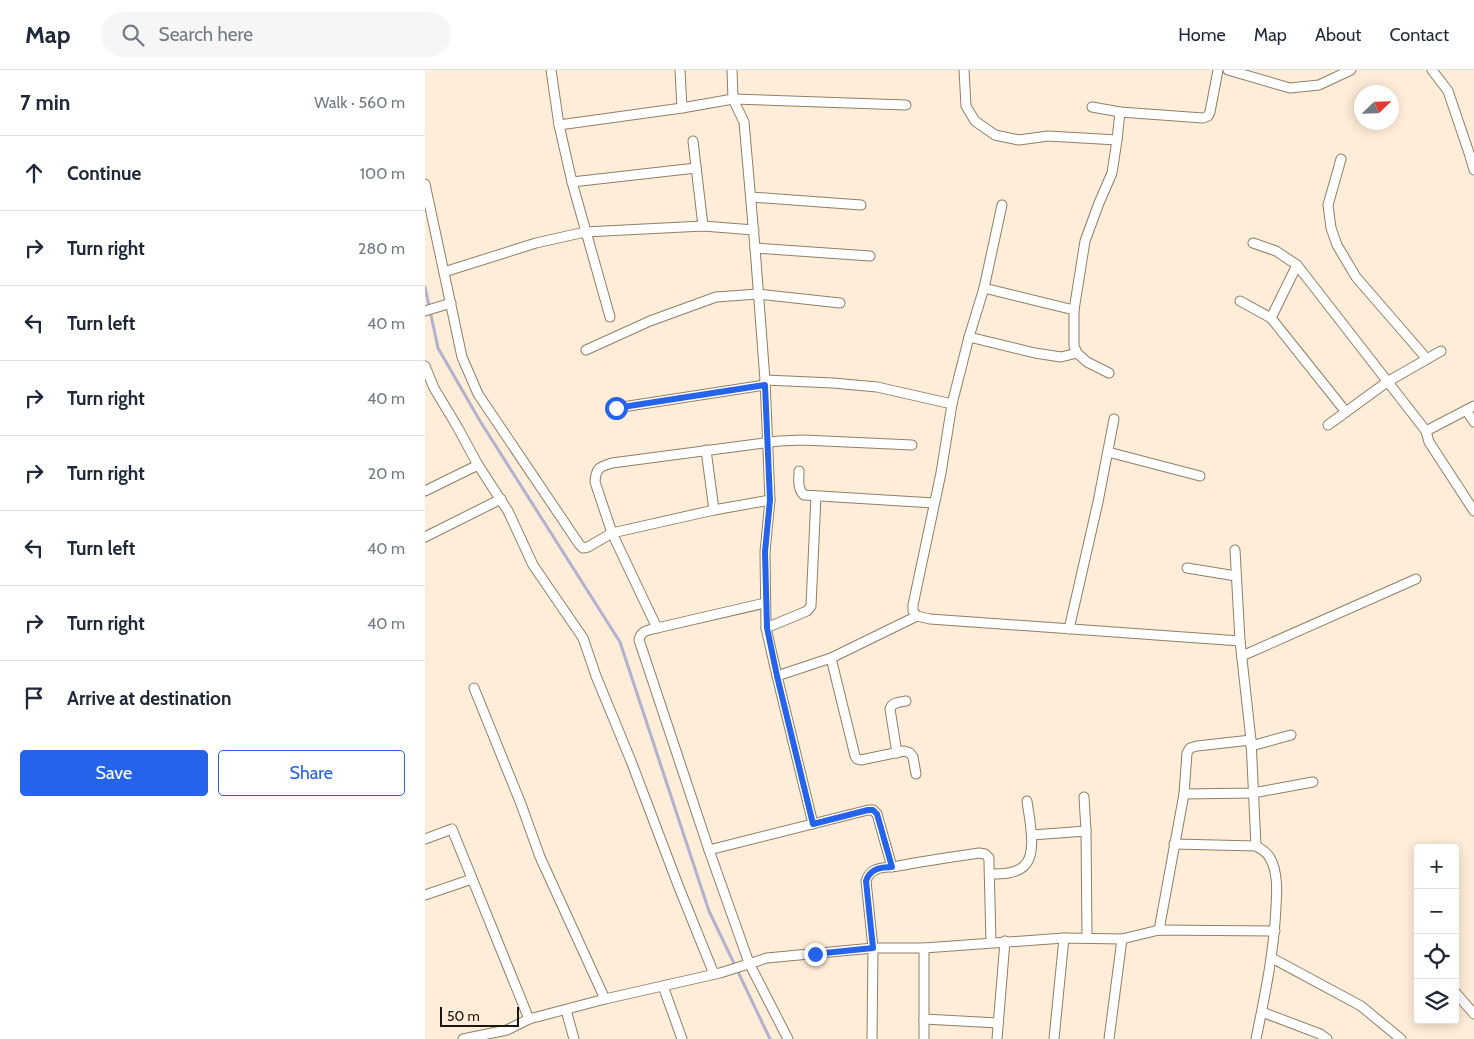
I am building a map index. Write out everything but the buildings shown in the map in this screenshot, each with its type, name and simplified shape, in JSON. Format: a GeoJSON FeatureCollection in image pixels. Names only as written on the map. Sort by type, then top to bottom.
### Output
{"type":"FeatureCollection","features":[{"type":"Feature","properties":{"kind":"street"},"geometry":{"type":"LineString","coordinates":[[551,70],[559,125],[572,182],[610,317]]}},
{"type":"Feature","properties":{"kind":"street"},"geometry":{"type":"LineString","coordinates":[[680,70],[681,108]]}},
{"type":"Feature","properties":{"kind":"street"},"geometry":{"type":"LineString","coordinates":[[732,70],[733,99],[744,122],[765,383],[770,500],[765,552],[767,628],[813,824]]}},
{"type":"Feature","properties":{"kind":"street"},"geometry":{"type":"LineString","coordinates":[[964,70],[966,106],[975,121],[995,135],[1019,140],[1048,136],[1117,140]]}},
{"type":"Feature","properties":{"kind":"street"},"geometry":{"type":"LineString","coordinates":[[1092,107],[1120,112],[1203,118],[1208,116],[1210,112],[1218,70]]}},
{"type":"Feature","properties":{"kind":"street"},"geometry":{"type":"LineString","coordinates":[[1228,70],[1289,88],[1319,85],[1351,70]]}},
{"type":"Feature","properties":{"kind":"street"},"geometry":{"type":"LineString","coordinates":[[1432,70],[1448,90],[1474,170]]}},
{"type":"Feature","properties":{"kind":"street"},"geometry":{"type":"LineString","coordinates":[[559,125],[733,99],[906,105]]}},
{"type":"Feature","properties":{"kind":"street"},"geometry":{"type":"LineString","coordinates":[[1109,373],[1087,362],[1077,353],[1074,340],[1074,310],[1085,241],[1112,173],[1120,112]]}},
{"type":"Feature","properties":{"kind":"street"},"geometry":{"type":"LineString","coordinates":[[693,141],[703,226]]}},
{"type":"Feature","properties":{"kind":"street"},"geometry":{"type":"LineString","coordinates":[[1341,158],[1328,205],[1331,228],[1337,245],[1356,277],[1427,359]]}},
{"type":"Feature","properties":{"kind":"street"},"geometry":{"type":"LineString","coordinates":[[572,182],[696,168]]}},
{"type":"Feature","properties":{"kind":"street"},"geometry":{"type":"LineString","coordinates":[[425,184],[463,357],[477,394],[583,548],[612,533],[714,510],[770,500]]}},
{"type":"Feature","properties":{"kind":"street"},"geometry":{"type":"LineString","coordinates":[[751,197],[861,205]]}},
{"type":"Feature","properties":{"kind":"street"},"geometry":{"type":"LineString","coordinates":[[1002,205],[984,288],[952,404],[941,473],[913,611],[917,616],[930,619],[1240,642]]}},
{"type":"Feature","properties":{"kind":"street"},"geometry":{"type":"LineString","coordinates":[[444,272],[536,242],[585,232],[703,226],[754,230]]}},
{"type":"Feature","properties":{"kind":"street"},"geometry":{"type":"LineString","coordinates":[[1253,243],[1276,251],[1297,265],[1426,430],[1429,442],[1474,511]]}},
{"type":"Feature","properties":{"kind":"street"},"geometry":{"type":"LineString","coordinates":[[755,248],[870,256]]}},
{"type":"Feature","properties":{"kind":"street"},"geometry":{"type":"LineString","coordinates":[[1271,318],[1297,265]]}},
{"type":"Feature","properties":{"kind":"street"},"geometry":{"type":"LineString","coordinates":[[984,288],[1074,310]]}},
{"type":"Feature","properties":{"kind":"street"},"geometry":{"type":"LineString","coordinates":[[586,350],[651,321],[716,297],[758,294],[840,304]]}},
{"type":"Feature","properties":{"kind":"street"},"geometry":{"type":"LineString","coordinates":[[1240,302],[1271,318],[1346,412]]}},
{"type":"Feature","properties":{"kind":"street"},"geometry":{"type":"LineString","coordinates":[[425,311],[451,303]]}},
{"type":"Feature","properties":{"kind":"street"},"geometry":{"type":"LineString","coordinates":[[969,337],[1035,353],[1061,357],[1077,353]]}},
{"type":"Feature","properties":{"kind":"street"},"geometry":{"type":"LineString","coordinates":[[1328,425],[1387,382],[1441,351]]}},
{"type":"Feature","properties":{"kind":"street"},"geometry":{"type":"LineString","coordinates":[[425,366],[434,388],[478,465],[509,511],[533,565],[583,638],[678,885],[717,973]]}},
{"type":"Feature","properties":{"kind":"street"},"geometry":{"type":"LineString","coordinates":[[616,408],[765,383],[833,383],[877,387],[952,404]]}},
{"type":"Feature","properties":{"kind":"street"},"geometry":{"type":"LineString","coordinates":[[1426,430],[1470,408],[1474,422]]}},
{"type":"Feature","properties":{"kind":"street"},"geometry":{"type":"LineString","coordinates":[[1069,628],[1098,502],[1114,419]]}},
{"type":"Feature","properties":{"kind":"street"},"geometry":{"type":"LineString","coordinates":[[657,628],[612,533],[595,482],[596,473],[600,467],[612,463],[779,441],[803,440],[912,445]]}},
{"type":"Feature","properties":{"kind":"street"},"geometry":{"type":"LineString","coordinates":[[706,450],[714,510]]}},
{"type":"Feature","properties":{"kind":"street"},"geometry":{"type":"LineString","coordinates":[[1108,452],[1200,476]]}},
{"type":"Feature","properties":{"kind":"street"},"geometry":{"type":"LineString","coordinates":[[425,491],[478,465]]}},
{"type":"Feature","properties":{"kind":"street"},"geometry":{"type":"LineString","coordinates":[[799,471],[799,488],[804,495],[934,503]]}},
{"type":"Feature","properties":{"kind":"street"},"geometry":{"type":"LineString","coordinates":[[767,628],[807,611],[811,606],[816,496]]}},
{"type":"Feature","properties":{"kind":"street"},"geometry":{"type":"LineString","coordinates":[[425,538],[501,499]]}},
{"type":"Feature","properties":{"kind":"street"},"geometry":{"type":"LineString","coordinates":[[1235,550],[1240,642],[1251,743],[1256,846]]}},
{"type":"Feature","properties":{"kind":"street"},"geometry":{"type":"LineString","coordinates":[[1187,568],[1236,576]]}},
{"type":"Feature","properties":{"kind":"street"},"geometry":{"type":"LineString","coordinates":[[1242,656],[1415,579]]}},
{"type":"Feature","properties":{"kind":"street"},"geometry":{"type":"LineString","coordinates":[[765,603],[657,628],[644,632],[640,635],[639,640],[746,964],[788,1039]]}},
{"type":"Feature","properties":{"kind":"street"},"geometry":{"type":"LineString","coordinates":[[777,676],[831,658],[917,616]]}},
{"type":"Feature","properties":{"kind":"street"},"geometry":{"type":"LineString","coordinates":[[831,658],[857,759],[861,760],[904,752],[910,753],[913,756],[916,774]]}},
{"type":"Feature","properties":{"kind":"street"},"geometry":{"type":"LineString","coordinates":[[474,688],[521,804],[540,857],[605,999]]}},
{"type":"Feature","properties":{"kind":"street"},"geometry":{"type":"LineString","coordinates":[[897,753],[890,709],[894,704],[906,701]]}},
{"type":"Feature","properties":{"kind":"street"},"geometry":{"type":"LineString","coordinates":[[1159,930],[1185,794],[1187,753],[1190,748],[1251,743],[1291,735]]}},
{"type":"Feature","properties":{"kind":"street"},"geometry":{"type":"LineString","coordinates":[[1185,794],[1253,793],[1313,782]]}},
{"type":"Feature","properties":{"kind":"street"},"geometry":{"type":"LineString","coordinates":[[1084,797],[1087,938]]}},
{"type":"Feature","properties":{"kind":"street"},"geometry":{"type":"LineString","coordinates":[[990,874],[1016,871],[1025,866],[1029,858],[1032,835],[1027,802]]}},
{"type":"Feature","properties":{"kind":"street"},"geometry":{"type":"LineString","coordinates":[[709,850],[873,810],[877,814],[892,867]]}},
{"type":"Feature","properties":{"kind":"street"},"geometry":{"type":"LineString","coordinates":[[425,839],[452,829],[529,1019]]}},
{"type":"Feature","properties":{"kind":"street"},"geometry":{"type":"LineString","coordinates":[[1032,835],[1086,832]]}},
{"type":"Feature","properties":{"kind":"street"},"geometry":{"type":"LineString","coordinates":[[1174,844],[1256,846],[1263,850],[1270,858],[1274,869],[1277,890],[1275,931],[1272,958],[1256,1039]]}},
{"type":"Feature","properties":{"kind":"street"},"geometry":{"type":"LineString","coordinates":[[872,1039],[873,948],[866,881],[868,874],[883,867],[979,853],[985,854],[989,858],[991,942]]}},
{"type":"Feature","properties":{"kind":"street"},"geometry":{"type":"LineString","coordinates":[[425,895],[472,879]]}},
{"type":"Feature","properties":{"kind":"street"},"geometry":{"type":"LineString","coordinates":[[463,1039],[508,1035],[529,1019],[717,973],[767,958],[873,948],[924,948],[1064,938],[1122,939],[1159,930],[1275,931]]}},
{"type":"Feature","properties":{"kind":"street"},"geometry":{"type":"LineString","coordinates":[[1054,1039],[1064,938]]}},
{"type":"Feature","properties":{"kind":"street"},"geometry":{"type":"LineString","coordinates":[[1109,1039],[1122,939]]}},
{"type":"Feature","properties":{"kind":"street"},"geometry":{"type":"LineString","coordinates":[[997,1039],[1005,941]]}},
{"type":"Feature","properties":{"kind":"street"},"geometry":{"type":"LineString","coordinates":[[924,948],[924,1039]]}},
{"type":"Feature","properties":{"kind":"street"},"geometry":{"type":"LineString","coordinates":[[1272,958],[1361,1006],[1401,1039]]}},
{"type":"Feature","properties":{"kind":"street"},"geometry":{"type":"LineString","coordinates":[[663,986],[682,1039]]}},
{"type":"Feature","properties":{"kind":"street"},"geometry":{"type":"LineString","coordinates":[[1459,997],[1474,1014]]}},
{"type":"Feature","properties":{"kind":"street"},"geometry":{"type":"LineString","coordinates":[[566,1010],[574,1039]]}},
{"type":"Feature","properties":{"kind":"street"},"geometry":{"type":"LineString","coordinates":[[1262,1012],[1320,1034],[1327,1039]]}},
{"type":"Feature","properties":{"kind":"street"},"geometry":{"type":"LineString","coordinates":[[924,1019],[998,1022]]}},
{"type":"Feature","properties":{"kind":"waterway"},"geometry":{"type":"LineString","coordinates":[[425,287],[438,348],[480,421],[620,642],[709,911],[770,1039]]}},
{"type":"Feature","properties":{"kind":"route"},"geometry":{"type":"LineString","coordinates":[[616,408],[765,385],[770,500],[765,552],[767,628],[813,824],[873,810],[877,814],[892,867],[883,867],[868,874],[866,881],[873,948],[815,954]]}}]}
